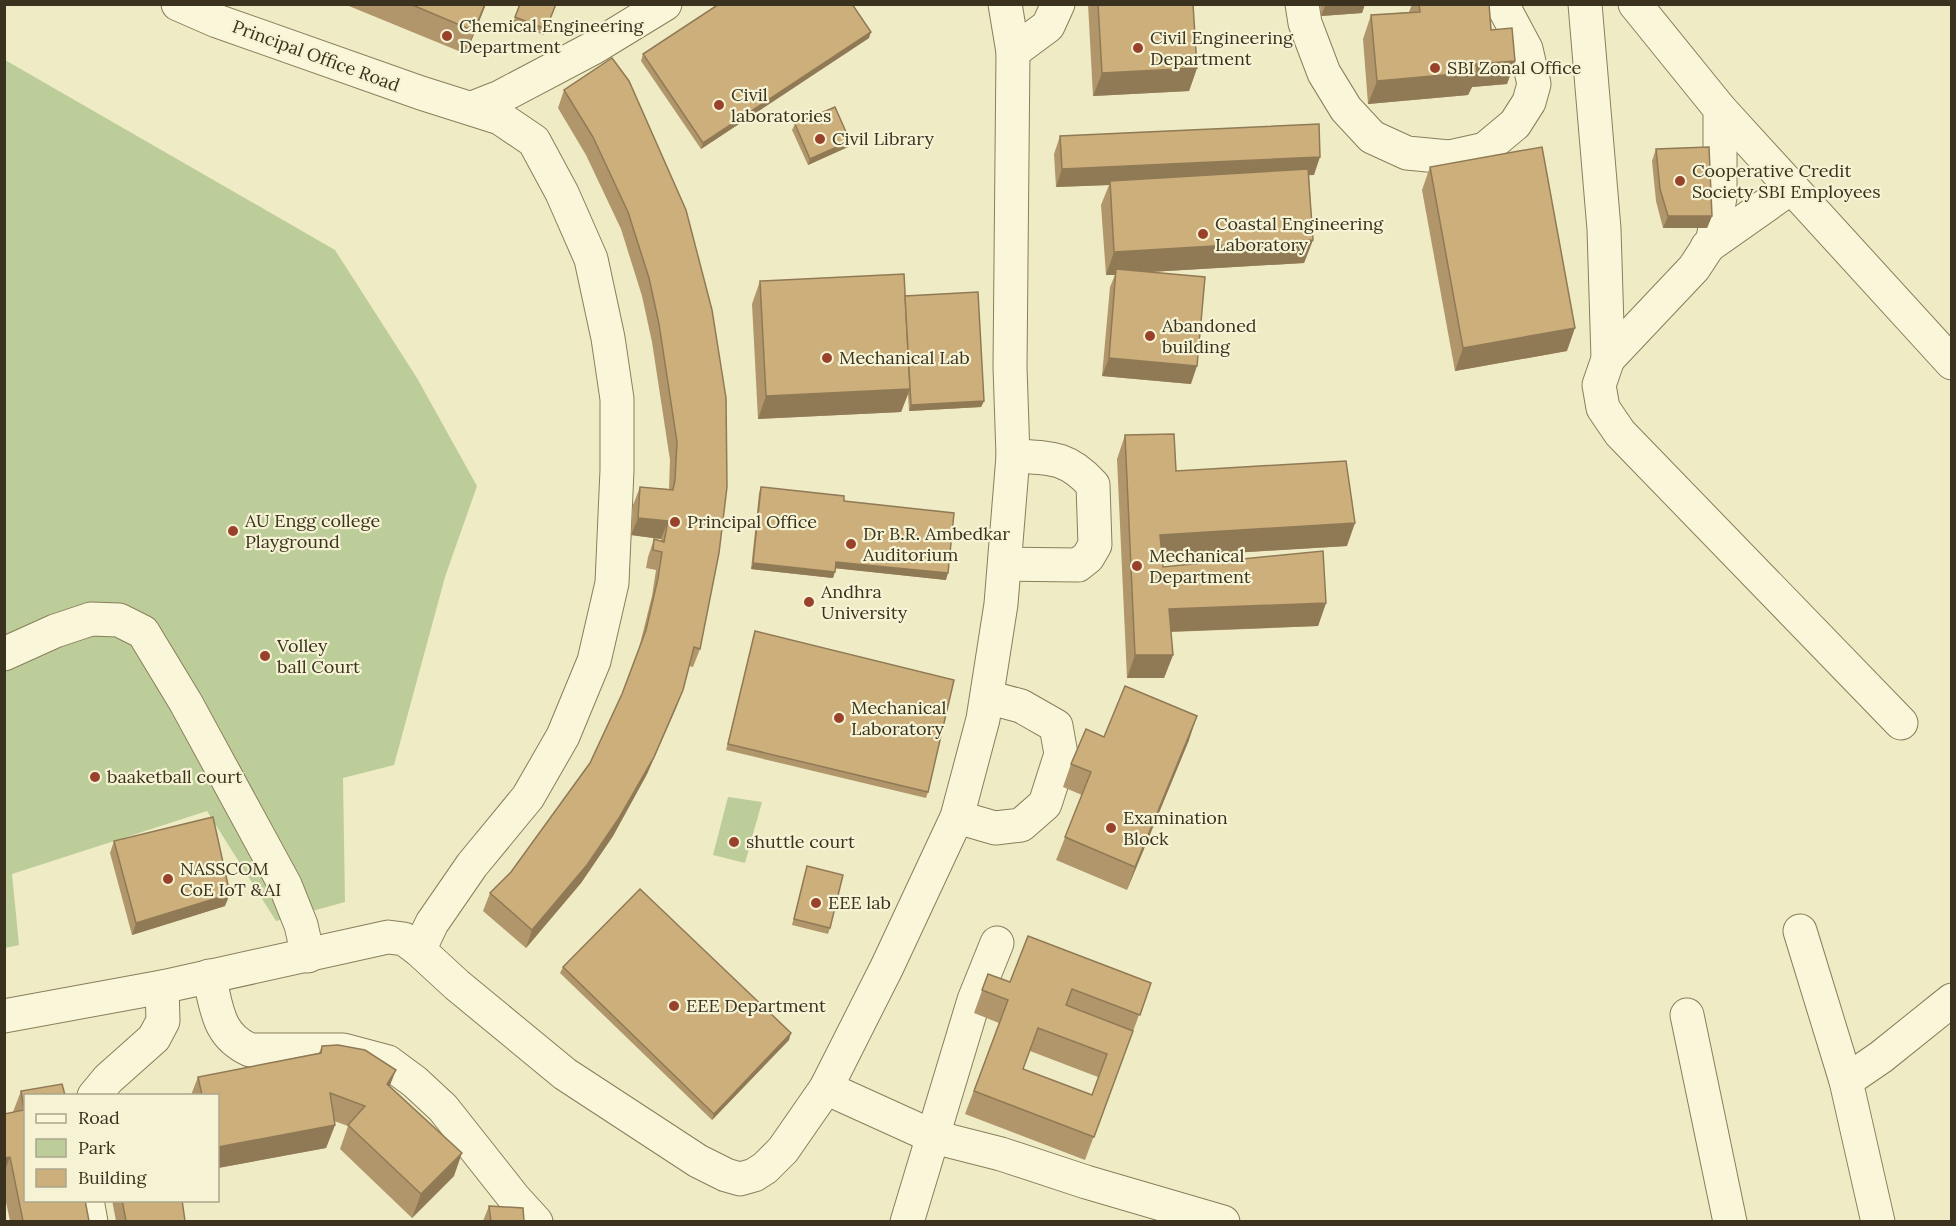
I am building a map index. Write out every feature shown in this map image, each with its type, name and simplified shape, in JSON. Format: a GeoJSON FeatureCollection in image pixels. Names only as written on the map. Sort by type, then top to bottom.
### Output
{"type":"FeatureCollection","features":[{"type":"Feature","properties":{"kind":"street","name":"Principal Office Road"},"geometry":{"type":"LineString","coordinates":[[178,4],[217,21],[421,93],[500,118],[534,141],[562,193],[591,260],[608,338],[617,399],[617,470],[612,583],[594,660],[563,736],[528,797],[472,865],[432,923],[419,950]]}},
{"type":"Feature","properties":{"kind":"street"},"geometry":{"type":"LineString","coordinates":[[472,108],[500,97],[593,48],[666,4]]}},
{"type":"Feature","properties":{"kind":"street"},"geometry":{"type":"LineString","coordinates":[[4,1017],[162,987],[388,937],[404,939],[565,1074],[669,1143],[726,1175],[740,1179],[754,1175],[765,1168],[783,1150],[826,1088],[887,967],[957,817],[987,697],[1006,564],[1009,493],[1014,456],[1010,367],[1013,52],[1005,4]]}},
{"type":"Feature","properties":{"kind":"street"},"geometry":{"type":"LineString","coordinates":[[1013,52],[1048,26],[1058,4]]}},
{"type":"Feature","properties":{"kind":"street"},"geometry":{"type":"LineString","coordinates":[[1302,4],[1305,23],[1324,73],[1346,109],[1372,137],[1407,153],[1449,158],[1485,149],[1515,124],[1529,102],[1534,84],[1526,49],[1502,4]]}},
{"type":"Feature","properties":{"kind":"street"},"geometry":{"type":"LineString","coordinates":[[1585,4],[1604,230],[1608,359],[1599,385],[1603,408],[1620,433],[1901,723]]}},
{"type":"Feature","properties":{"kind":"street"},"geometry":{"type":"LineString","coordinates":[[1635,4],[1720,109],[1952,363]]}},
{"type":"Feature","properties":{"kind":"street"},"geometry":{"type":"LineString","coordinates":[[1608,359],[1694,268],[1713,239],[1720,197],[1720,109]]}},
{"type":"Feature","properties":{"kind":"street"},"geometry":{"type":"LineString","coordinates":[[1707,247],[1792,187]]}},
{"type":"Feature","properties":{"kind":"street"},"geometry":{"type":"LineString","coordinates":[[1006,564],[1078,565],[1088,557],[1095,545],[1093,485],[1083,474],[1068,463],[1050,458],[1014,456]]}},
{"type":"Feature","properties":{"kind":"street"},"geometry":{"type":"LineString","coordinates":[[4,654],[55,631],[91,620],[119,620],[143,632],[186,703],[285,885],[301,925],[308,956]]}},
{"type":"Feature","properties":{"kind":"street"},"geometry":{"type":"LineString","coordinates":[[957,817],[996,828],[1021,825],[1045,804],[1061,754],[1056,726],[1021,706],[987,697]]}},
{"type":"Feature","properties":{"kind":"street"},"geometry":{"type":"LineString","coordinates":[[1800,931],[1846,1081],[1878,1221]]}},
{"type":"Feature","properties":{"kind":"street"},"geometry":{"type":"LineString","coordinates":[[907,1221],[974,1000],[997,943]]}},
{"type":"Feature","properties":{"kind":"street"},"geometry":{"type":"LineString","coordinates":[[209,976],[224,1029],[238,1044],[250,1050],[343,1050],[388,1062],[415,1082],[443,1108],[515,1199],[536,1221]]}},
{"type":"Feature","properties":{"kind":"street"},"geometry":{"type":"LineString","coordinates":[[95,1094],[108,1079],[154,1038],[163,1021],[162,987]]}},
{"type":"Feature","properties":{"kind":"street"},"geometry":{"type":"LineString","coordinates":[[1846,1081],[1881,1057],[1952,1000]]}},
{"type":"Feature","properties":{"kind":"street"},"geometry":{"type":"LineString","coordinates":[[1687,1015],[1730,1221]]}},
{"type":"Feature","properties":{"kind":"street"},"geometry":{"type":"LineString","coordinates":[[826,1088],[934,1137],[1001,1154],[1137,1210],[1223,1221]]}},
{"type":"Feature","properties":{"kind":"street"},"geometry":{"type":"LineString","coordinates":[[87,1202],[91,1221]]}},
{"type":"Feature","properties":{"kind":"green space","name":"AU Engg college Playground"},"geometry":{"type":"Polygon","coordinates":[[[5,60],[335,250],[417,378],[477,486],[445,577],[394,765],[343,778],[345,902],[276,921],[207,811],[12,874],[19,945],[5,948],[5,60]]]}},
{"type":"Feature","properties":{"kind":"green space","name":"shuttle court"},"geometry":{"type":"Polygon","coordinates":[[[728,797],[762,802],[745,863],[713,855],[728,797]]]}},
{"type":"Feature","properties":{"kind":"building"},"geometry":{"type":"Polygon","coordinates":[[[410,4],[485,4],[474,31],[410,4]]]}},
{"type":"Feature","properties":{"kind":"building"},"geometry":{"type":"Polygon","coordinates":[[[520,4],[556,4],[546,29],[515,17],[520,4]]]}},
{"type":"Feature","properties":{"kind":"building","name":"Civil laboratories"},"geometry":{"type":"Polygon","coordinates":[[[719,4],[852,4],[871,32],[703,143],[643,54],[719,4]]]}},
{"type":"Feature","properties":{"kind":"building","name":"Civil Engineering Department"},"geometry":{"type":"Polygon","coordinates":[[[1098,4],[1193,4],[1197,68],[1102,73],[1098,4]]]}},
{"type":"Feature","properties":{"kind":"building","name":"SBI Zonal Office"},"geometry":{"type":"Polygon","coordinates":[[[1419,4],[1489,4],[1491,30],[1512,28],[1515,61],[1476,64],[1477,72],[1377,81],[1371,15],[1420,12],[1419,4]]]}},
{"type":"Feature","properties":{"kind":"building","name":"Principal Office"},"geometry":{"type":"Polygon","coordinates":[[[612,58],[629,81],[686,210],[712,310],[726,398],[727,487],[719,553],[700,649],[694,647],[683,690],[654,757],[619,818],[587,865],[532,930],[490,893],[511,872],[590,763],[622,694],[646,630],[658,578],[662,552],[653,550],[654,539],[664,542],[668,521],[638,518],[640,487],[673,490],[675,480],[677,442],[659,324],[649,278],[628,212],[593,137],[564,90],[612,58]]]}},
{"type":"Feature","properties":{"kind":"building","name":"Civil Library"},"geometry":{"type":"Polygon","coordinates":[[[835,107],[850,141],[810,159],[795,124],[835,107]]]}},
{"type":"Feature","properties":{"kind":"building"},"geometry":{"type":"Polygon","coordinates":[[[1319,124],[1320,157],[1062,169],[1060,136],[1319,124]]]}},
{"type":"Feature","properties":{"kind":"building"},"geometry":{"type":"Polygon","coordinates":[[[1542,147],[1575,328],[1463,348],[1430,167],[1542,147]]]}},
{"type":"Feature","properties":{"kind":"building","name":"Cooperative Credit Society SBI Employees"},"geometry":{"type":"Polygon","coordinates":[[[1709,147],[1712,216],[1668,216],[1660,189],[1656,149],[1709,147]]]}},
{"type":"Feature","properties":{"kind":"building","name":"Coastal Engineering Laboratory"},"geometry":{"type":"Polygon","coordinates":[[[1308,169],[1313,240],[1114,252],[1110,181],[1308,169]]]}},
{"type":"Feature","properties":{"kind":"building","name":"Abandoned building"},"geometry":{"type":"Polygon","coordinates":[[[1116,269],[1205,277],[1197,366],[1109,358],[1116,269]]]}},
{"type":"Feature","properties":{"kind":"building","name":"Mechanical Lab"},"geometry":{"type":"Polygon","coordinates":[[[904,274],[910,389],[766,396],[760,281],[904,274]]]}},
{"type":"Feature","properties":{"kind":"building"},"geometry":{"type":"Polygon","coordinates":[[[978,292],[984,401],[911,405],[905,296],[978,292]]]}},
{"type":"Feature","properties":{"kind":"building","name":"Mechanical Department"},"geometry":{"type":"Polygon","coordinates":[[[1174,434],[1176,471],[1346,461],[1355,523],[1160,535],[1163,567],[1323,551],[1326,603],[1169,609],[1173,655],[1135,655],[1125,435],[1174,434]]]}},
{"type":"Feature","properties":{"kind":"building","name":"Dr B.R. Ambedkar Auditorium"},"geometry":{"type":"Polygon","coordinates":[[[761,487],[844,496],[844,501],[954,513],[948,573],[836,562],[835,572],[753,563],[761,487]]]}},
{"type":"Feature","properties":{"kind":"building","name":"Mechanical Laboratory"},"geometry":{"type":"Polygon","coordinates":[[[755,631],[954,680],[928,792],[728,744],[755,631]]]}},
{"type":"Feature","properties":{"kind":"building","name":"Examination Block"},"geometry":{"type":"Polygon","coordinates":[[[1125,686],[1197,716],[1135,867],[1065,837],[1091,772],[1071,764],[1086,729],[1104,737],[1125,686]]]}},
{"type":"Feature","properties":{"kind":"building","name":"NASSCOM CoE IoT &AI"},"geometry":{"type":"Polygon","coordinates":[[[213,817],[230,894],[136,923],[114,841],[213,817]]]}},
{"type":"Feature","properties":{"kind":"building","name":"EEE lab"},"geometry":{"type":"Polygon","coordinates":[[[807,866],[843,875],[830,928],[794,919],[807,866]]]}},
{"type":"Feature","properties":{"kind":"building","name":"EEE Department"},"geometry":{"type":"Polygon","coordinates":[[[640,889],[791,1033],[714,1114],[563,967],[640,889]]]}},
{"type":"Feature","properties":{"kind":"building"},"geometry":{"type":"Polygon","coordinates":[[[1028,936],[1151,983],[1140,1015],[1072,989],[1066,1005],[1133,1031],[1094,1137],[974,1091],[1008,1000],[982,990],[988,974],[1010,982],[1028,936]],[[1038,1028],[1023,1069],[1092,1095],[1107,1054],[1038,1028]]]}},
{"type":"Feature","properties":{"kind":"building"},"geometry":{"type":"Polygon","coordinates":[[[338,1045],[365,1050],[396,1070],[387,1084],[462,1153],[421,1194],[348,1125],[365,1106],[330,1093],[335,1125],[219,1147],[219,1094],[202,1094],[198,1077],[321,1053],[322,1046],[338,1045]]]}},
{"type":"Feature","properties":{"kind":"building"},"geometry":{"type":"Polygon","coordinates":[[[62,1084],[65,1094],[24,1094],[24,1110],[21,1091],[62,1084]]]}},
{"type":"Feature","properties":{"kind":"building"},"geometry":{"type":"Polygon","coordinates":[[[24,1110],[24,1202],[85,1202],[89,1221],[23,1221],[10,1157],[4,1158],[4,1114],[24,1110]]]}},
{"type":"Feature","properties":{"kind":"building"},"geometry":{"type":"Polygon","coordinates":[[[122,1202],[182,1202],[185,1221],[126,1221],[122,1202]]]}},
{"type":"Feature","properties":{"kind":"building"},"geometry":{"type":"Polygon","coordinates":[[[489,1206],[523,1208],[524,1221],[491,1221],[489,1206]]]}},
{"type":"Feature","properties":{"kind":"place","name":"Chemical Engineering Department"},"geometry":{"type":"Point","coordinates":[447,36]}},
{"type":"Feature","properties":{"kind":"place","name":"Civil Engineering Department"},"geometry":{"type":"Point","coordinates":[1138,48]}},
{"type":"Feature","properties":{"kind":"place","name":"SBI Zonal Office"},"geometry":{"type":"Point","coordinates":[1435,68]}},
{"type":"Feature","properties":{"kind":"place","name":"Civil laboratories"},"geometry":{"type":"Point","coordinates":[719,105]}},
{"type":"Feature","properties":{"kind":"place","name":"Civil Library"},"geometry":{"type":"Point","coordinates":[820,139]}},
{"type":"Feature","properties":{"kind":"place","name":"Cooperative Credit Society SBI Employees"},"geometry":{"type":"Point","coordinates":[1680,181]}},
{"type":"Feature","properties":{"kind":"place","name":"Coastal Engineering Laboratory"},"geometry":{"type":"Point","coordinates":[1203,234]}},
{"type":"Feature","properties":{"kind":"place","name":"Abandoned building"},"geometry":{"type":"Point","coordinates":[1150,336]}},
{"type":"Feature","properties":{"kind":"place","name":"Mechanical Lab"},"geometry":{"type":"Point","coordinates":[827,358]}},
{"type":"Feature","properties":{"kind":"place","name":"Principal Office"},"geometry":{"type":"Point","coordinates":[675,522]}},
{"type":"Feature","properties":{"kind":"place","name":"AU Engg college Playground"},"geometry":{"type":"Point","coordinates":[233,531]}},
{"type":"Feature","properties":{"kind":"place","name":"Dr B.R. Ambedkar Auditorium"},"geometry":{"type":"Point","coordinates":[851,544]}},
{"type":"Feature","properties":{"kind":"place","name":"Mechanical Department"},"geometry":{"type":"Point","coordinates":[1137,566]}},
{"type":"Feature","properties":{"kind":"place","name":"Andhra University"},"geometry":{"type":"Point","coordinates":[809,602]}},
{"type":"Feature","properties":{"kind":"place","name":"Volley ball Court"},"geometry":{"type":"Point","coordinates":[265,656]}},
{"type":"Feature","properties":{"kind":"place","name":"Mechanical Laboratory"},"geometry":{"type":"Point","coordinates":[839,718]}},
{"type":"Feature","properties":{"kind":"place","name":"baaketball court"},"geometry":{"type":"Point","coordinates":[95,777]}},
{"type":"Feature","properties":{"kind":"place","name":"Examination Block"},"geometry":{"type":"Point","coordinates":[1111,828]}},
{"type":"Feature","properties":{"kind":"place","name":"shuttle court"},"geometry":{"type":"Point","coordinates":[734,842]}},
{"type":"Feature","properties":{"kind":"place","name":"NASSCOM CoE IoT &AI"},"geometry":{"type":"Point","coordinates":[168,879]}},
{"type":"Feature","properties":{"kind":"place","name":"EEE lab"},"geometry":{"type":"Point","coordinates":[816,903]}},
{"type":"Feature","properties":{"kind":"place","name":"EEE Department"},"geometry":{"type":"Point","coordinates":[674,1006]}}]}
